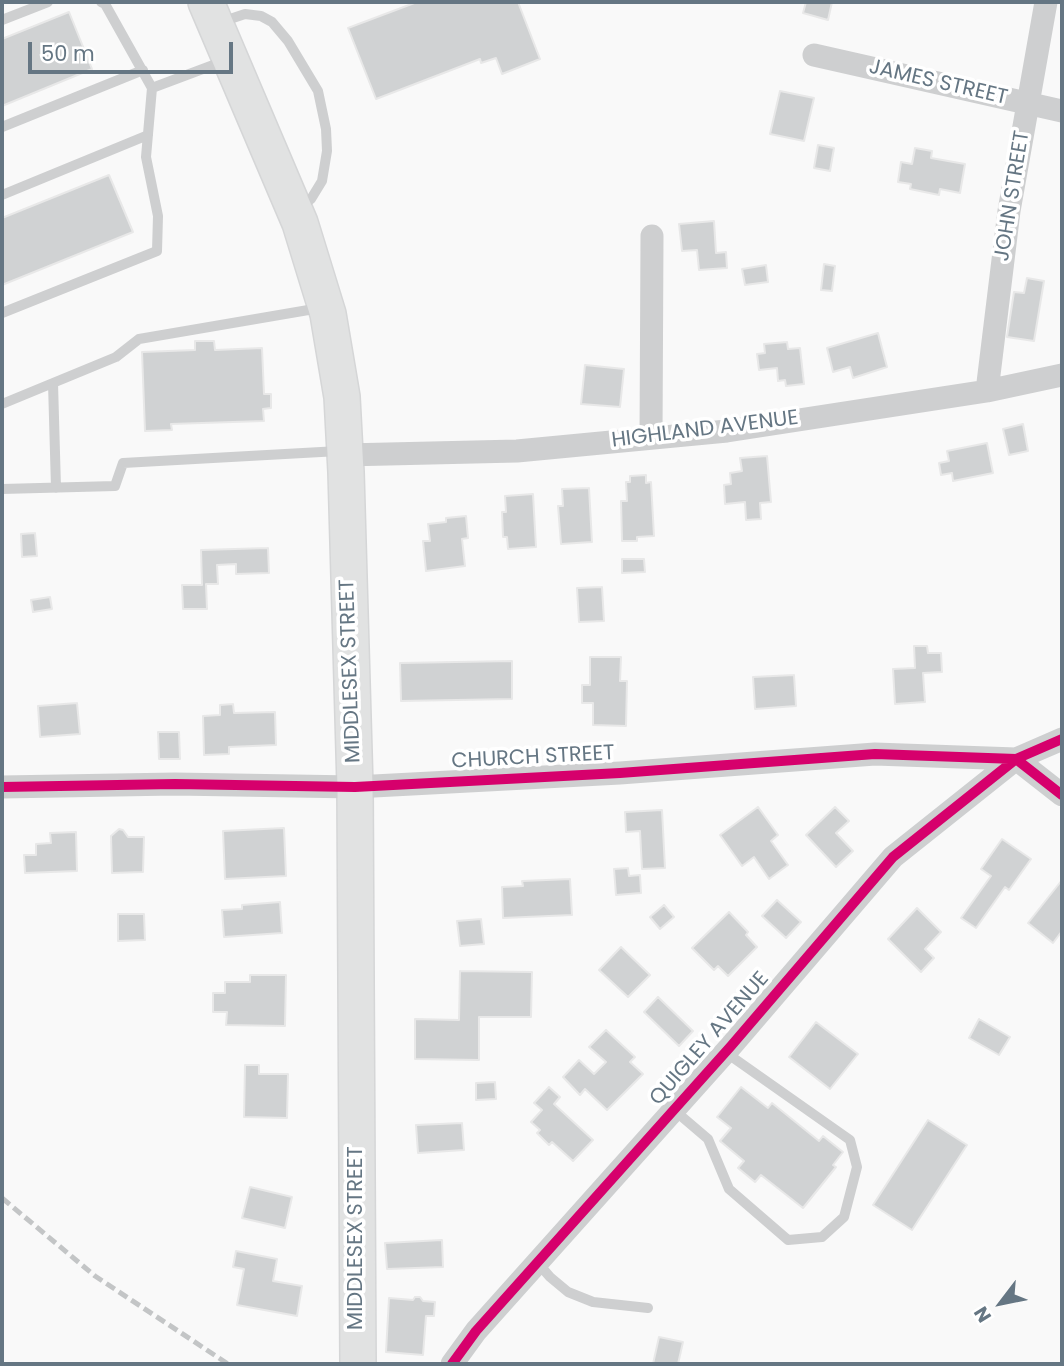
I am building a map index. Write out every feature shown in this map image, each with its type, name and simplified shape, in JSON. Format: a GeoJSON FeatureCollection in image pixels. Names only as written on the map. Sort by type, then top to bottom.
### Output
{"type":"FeatureCollection","features":[{"type":"Feature","properties":{"kind":"main road","name":"MIDDLESEX STREET"},"geometry":{"type":"LineString","coordinates":[[222,13],[230,59],[295,212],[326,307],[342,397],[355,787],[358,1364]]}},
{"type":"Feature","properties":{"kind":"street","name":"JOHN STREET"},"geometry":{"type":"LineString","coordinates":[[987,391],[1009,211],[1046,2]]}},
{"type":"Feature","properties":{"kind":"street","name":"JAMES STREET"},"geometry":{"type":"LineString","coordinates":[[814,55],[1062,111]]}},
{"type":"Feature","properties":{"kind":"street"},"geometry":{"type":"LineString","coordinates":[[651,438],[652,236]]}},
{"type":"Feature","properties":{"kind":"street","name":"HIGHLAND AVENUE"},"geometry":{"type":"LineString","coordinates":[[345,453],[517,451],[727,431],[987,391],[1062,375]]}},
{"type":"Feature","properties":{"kind":"street","name":"CHURCH STREET"},"geometry":{"type":"LineString","coordinates":[[2,787],[174,784],[355,787],[620,773],[875,754],[1016,758],[1062,739]]}},
{"type":"Feature","properties":{"kind":"street"},"geometry":{"type":"LineString","coordinates":[[1016,758],[1062,795]]}},
{"type":"Feature","properties":{"kind":"street","name":"QUIGLEY AVENUE"},"geometry":{"type":"LineString","coordinates":[[452,1364],[476,1331],[674,1110],[893,858],[1016,758]]}},
{"type":"Feature","properties":{"kind":"lane"},"geometry":{"type":"LineString","coordinates":[[2,20],[48,2]]}},
{"type":"Feature","properties":{"kind":"lane"},"geometry":{"type":"LineString","coordinates":[[2,313],[157,251],[158,216],[146,157],[152,88],[105,4],[101,2]]}},
{"type":"Feature","properties":{"kind":"lane"},"geometry":{"type":"LineString","coordinates":[[222,13],[248,2]]}},
{"type":"Feature","properties":{"kind":"lane"},"geometry":{"type":"LineString","coordinates":[[222,13],[261,16],[272,22],[288,41],[318,92],[326,129],[327,151],[322,181],[311,199],[295,212]]}},
{"type":"Feature","properties":{"kind":"lane"},"geometry":{"type":"LineString","coordinates":[[152,88],[230,59]]}},
{"type":"Feature","properties":{"kind":"lane"},"geometry":{"type":"LineString","coordinates":[[2,127],[143,70]]}},
{"type":"Feature","properties":{"kind":"lane"},"geometry":{"type":"LineString","coordinates":[[2,195],[148,135]]}},
{"type":"Feature","properties":{"kind":"lane"},"geometry":{"type":"LineString","coordinates":[[2,404],[116,357],[139,339],[326,307]]}},
{"type":"Feature","properties":{"kind":"lane"},"geometry":{"type":"LineString","coordinates":[[53,383],[56,488]]}},
{"type":"Feature","properties":{"kind":"lane"},"geometry":{"type":"LineString","coordinates":[[2,489],[115,486],[123,463],[345,453]]}},
{"type":"Feature","properties":{"kind":"lane"},"geometry":{"type":"LineString","coordinates":[[674,1110],[708,1139],[729,1189],[788,1240],[822,1237],[844,1217],[857,1167],[850,1140],[725,1052]]}},
{"type":"Feature","properties":{"kind":"lane"},"geometry":{"type":"LineString","coordinates":[[537,1262],[568,1292],[593,1302],[648,1308]]}},
{"type":"Feature","properties":{"kind":"building"},"geometry":{"type":"Polygon","coordinates":[[[417,2],[518,2],[540,59],[502,74],[496,58],[481,63],[480,59],[376,99],[348,28],[417,2]]]}},
{"type":"Feature","properties":{"kind":"building"},"geometry":{"type":"Polygon","coordinates":[[[806,2],[832,2],[828,20],[803,13],[806,2]]]}},
{"type":"Feature","properties":{"kind":"building"},"geometry":{"type":"Polygon","coordinates":[[[69,12],[92,69],[2,106],[2,39],[69,12]]]}},
{"type":"Feature","properties":{"kind":"building"},"geometry":{"type":"Polygon","coordinates":[[[780,91],[814,98],[804,141],[770,134],[780,91]]]}},
{"type":"Feature","properties":{"kind":"building"},"geometry":{"type":"Polygon","coordinates":[[[818,145],[834,148],[830,171],[814,168],[818,145]]]}},
{"type":"Feature","properties":{"kind":"building"},"geometry":{"type":"Polygon","coordinates":[[[915,148],[932,151],[931,158],[965,164],[960,193],[940,189],[939,195],[910,189],[911,184],[898,182],[901,162],[912,164],[915,148]]]}},
{"type":"Feature","properties":{"kind":"building"},"geometry":{"type":"Polygon","coordinates":[[[109,175],[133,232],[2,285],[2,218],[109,175]]]}},
{"type":"Feature","properties":{"kind":"building"},"geometry":{"type":"Polygon","coordinates":[[[714,221],[716,253],[726,252],[727,268],[699,270],[697,250],[682,251],[679,224],[714,221]]]}},
{"type":"Feature","properties":{"kind":"building"},"geometry":{"type":"Polygon","coordinates":[[[824,264],[835,266],[832,291],[821,290],[824,264]]]}},
{"type":"Feature","properties":{"kind":"building"},"geometry":{"type":"Polygon","coordinates":[[[766,265],[768,282],[745,285],[742,269],[766,265]]]}},
{"type":"Feature","properties":{"kind":"building"},"geometry":{"type":"Polygon","coordinates":[[[1027,278],[1044,281],[1034,341],[1007,337],[1014,292],[1024,293],[1027,278]]]}},
{"type":"Feature","properties":{"kind":"building"},"geometry":{"type":"Polygon","coordinates":[[[878,333],[887,367],[853,378],[850,367],[833,372],[827,348],[878,333]]]}},
{"type":"Feature","properties":{"kind":"building"},"geometry":{"type":"Polygon","coordinates":[[[195,341],[214,341],[215,350],[262,348],[264,394],[271,394],[271,408],[263,409],[264,421],[171,424],[172,430],[145,431],[142,352],[195,350],[195,341]]]}},
{"type":"Feature","properties":{"kind":"building"},"geometry":{"type":"Polygon","coordinates":[[[787,342],[788,349],[800,348],[804,384],[786,386],[785,380],[778,381],[777,368],[759,370],[757,354],[765,353],[764,344],[787,342]]]}},
{"type":"Feature","properties":{"kind":"building"},"geometry":{"type":"Polygon","coordinates":[[[585,365],[624,369],[620,407],[581,404],[585,365]]]}},
{"type":"Feature","properties":{"kind":"building"},"geometry":{"type":"Polygon","coordinates":[[[1023,424],[1028,451],[1009,455],[1003,429],[1023,424]]]}},
{"type":"Feature","properties":{"kind":"building"},"geometry":{"type":"Polygon","coordinates":[[[987,443],[993,473],[953,481],[952,473],[941,475],[939,463],[949,461],[947,451],[987,443]]]}},
{"type":"Feature","properties":{"kind":"building"},"geometry":{"type":"Polygon","coordinates":[[[767,456],[771,502],[760,503],[761,519],[746,520],[745,502],[725,504],[724,485],[731,484],[730,473],[742,471],[740,458],[767,456]]]}},
{"type":"Feature","properties":{"kind":"building"},"geometry":{"type":"Polygon","coordinates":[[[646,475],[646,483],[651,482],[654,536],[637,537],[637,541],[622,541],[621,501],[627,501],[626,482],[630,482],[630,476],[646,475]]]}},
{"type":"Feature","properties":{"kind":"building"},"geometry":{"type":"Polygon","coordinates":[[[589,488],[592,542],[561,544],[558,506],[563,506],[562,489],[589,488]]]}},
{"type":"Feature","properties":{"kind":"building"},"geometry":{"type":"Polygon","coordinates":[[[533,494],[536,547],[508,549],[507,537],[503,537],[502,512],[506,512],[505,496],[533,494]]]}},
{"type":"Feature","properties":{"kind":"building"},"geometry":{"type":"Polygon","coordinates":[[[466,516],[468,538],[462,539],[465,566],[426,571],[423,541],[430,541],[428,524],[446,522],[446,518],[466,516]]]}},
{"type":"Feature","properties":{"kind":"building"},"geometry":{"type":"Polygon","coordinates":[[[35,533],[37,556],[22,557],[21,534],[35,533]]]}},
{"type":"Feature","properties":{"kind":"building"},"geometry":{"type":"Polygon","coordinates":[[[268,548],[269,573],[236,574],[236,564],[217,565],[218,584],[206,584],[207,609],[183,609],[182,585],[202,585],[201,550],[268,548]]]}},
{"type":"Feature","properties":{"kind":"building"},"geometry":{"type":"Polygon","coordinates":[[[622,559],[644,559],[645,572],[622,573],[622,559]]]}},
{"type":"Feature","properties":{"kind":"building"},"geometry":{"type":"Polygon","coordinates":[[[602,587],[604,621],[579,622],[577,588],[602,587]]]}},
{"type":"Feature","properties":{"kind":"building"},"geometry":{"type":"Polygon","coordinates":[[[50,597],[52,609],[33,612],[31,600],[50,597]]]}},
{"type":"Feature","properties":{"kind":"building"},"geometry":{"type":"Polygon","coordinates":[[[914,646],[927,646],[928,653],[941,653],[942,672],[923,673],[925,702],[895,704],[893,669],[915,668],[914,646]]]}},
{"type":"Feature","properties":{"kind":"building"},"geometry":{"type":"Polygon","coordinates":[[[590,657],[621,657],[620,681],[627,681],[626,726],[593,725],[593,703],[582,703],[582,685],[590,685],[590,657]]]}},
{"type":"Feature","properties":{"kind":"building"},"geometry":{"type":"Polygon","coordinates":[[[512,661],[512,699],[401,701],[400,663],[512,661]]]}},
{"type":"Feature","properties":{"kind":"building"},"geometry":{"type":"Polygon","coordinates":[[[794,675],[796,706],[755,709],[753,677],[794,675]]]}},
{"type":"Feature","properties":{"kind":"building"},"geometry":{"type":"Polygon","coordinates":[[[77,703],[80,734],[40,737],[38,706],[77,703]]]}},
{"type":"Feature","properties":{"kind":"building"},"geometry":{"type":"Polygon","coordinates":[[[233,704],[234,713],[275,712],[276,745],[229,747],[229,754],[204,755],[203,716],[220,715],[220,705],[233,704]]]}},
{"type":"Feature","properties":{"kind":"building"},"geometry":{"type":"Polygon","coordinates":[[[158,732],[179,732],[180,759],[159,759],[158,732]]]}},
{"type":"Feature","properties":{"kind":"building"},"geometry":{"type":"Polygon","coordinates":[[[758,807],[778,835],[771,841],[788,865],[769,879],[754,857],[742,866],[720,835],[758,807]]]}},
{"type":"Feature","properties":{"kind":"building"},"geometry":{"type":"Polygon","coordinates":[[[835,807],[849,821],[836,833],[853,851],[836,867],[806,835],[835,807]]]}},
{"type":"Feature","properties":{"kind":"building"},"geometry":{"type":"Polygon","coordinates":[[[662,810],[665,868],[642,869],[640,831],[626,832],[625,812],[662,810]]]}},
{"type":"Feature","properties":{"kind":"building"},"geometry":{"type":"Polygon","coordinates":[[[284,828],[286,876],[225,879],[223,831],[284,828]]]}},
{"type":"Feature","properties":{"kind":"building"},"geometry":{"type":"Polygon","coordinates":[[[119,829],[128,837],[144,837],[143,872],[112,873],[111,836],[119,829]]]}},
{"type":"Feature","properties":{"kind":"building"},"geometry":{"type":"Polygon","coordinates":[[[76,832],[77,871],[25,873],[24,855],[36,855],[36,844],[51,843],[50,833],[76,832]]]}},
{"type":"Feature","properties":{"kind":"building"},"geometry":{"type":"Polygon","coordinates":[[[1002,839],[1031,859],[1009,890],[1005,887],[976,928],[961,918],[991,876],[981,869],[1002,839]]]}},
{"type":"Feature","properties":{"kind":"building"},"geometry":{"type":"Polygon","coordinates":[[[628,868],[629,876],[640,875],[641,893],[616,895],[614,869],[628,868]]]}},
{"type":"Feature","properties":{"kind":"building"},"geometry":{"type":"Polygon","coordinates":[[[570,879],[572,915],[503,918],[502,887],[523,886],[522,881],[570,879]]]}},
{"type":"Feature","properties":{"kind":"building"},"geometry":{"type":"Polygon","coordinates":[[[1062,880],[1062,931],[1053,943],[1028,923],[1062,880]]]}},
{"type":"Feature","properties":{"kind":"building"},"geometry":{"type":"Polygon","coordinates":[[[777,900],[801,922],[786,938],[762,916],[777,900]]]}},
{"type":"Feature","properties":{"kind":"building"},"geometry":{"type":"Polygon","coordinates":[[[280,902],[282,933],[224,937],[222,910],[242,909],[242,905],[280,902]]]}},
{"type":"Feature","properties":{"kind":"building"},"geometry":{"type":"Polygon","coordinates":[[[664,905],[674,917],[660,929],[650,917],[664,905]]]}},
{"type":"Feature","properties":{"kind":"building"},"geometry":{"type":"Polygon","coordinates":[[[917,908],[941,932],[925,949],[934,958],[921,972],[888,939],[917,908]]]}},
{"type":"Feature","properties":{"kind":"building"},"geometry":{"type":"Polygon","coordinates":[[[729,912],[748,932],[746,935],[757,947],[728,976],[718,966],[714,970],[692,948],[729,912]]]}},
{"type":"Feature","properties":{"kind":"building"},"geometry":{"type":"Polygon","coordinates":[[[118,914],[144,914],[145,940],[118,941],[118,914]]]}},
{"type":"Feature","properties":{"kind":"building"},"geometry":{"type":"Polygon","coordinates":[[[481,919],[484,944],[460,946],[457,921],[481,919]]]}},
{"type":"Feature","properties":{"kind":"building"},"geometry":{"type":"Polygon","coordinates":[[[621,947],[650,975],[628,997],[599,970],[621,947]]]}},
{"type":"Feature","properties":{"kind":"building"},"geometry":{"type":"Polygon","coordinates":[[[460,971],[532,972],[531,1017],[479,1017],[479,1060],[415,1059],[415,1019],[459,1020],[460,971]]]}},
{"type":"Feature","properties":{"kind":"building"},"geometry":{"type":"Polygon","coordinates":[[[250,975],[286,975],[285,1026],[226,1025],[227,1012],[213,1012],[213,993],[225,993],[225,982],[250,982],[250,975]]]}},
{"type":"Feature","properties":{"kind":"building"},"geometry":{"type":"Polygon","coordinates":[[[658,997],[693,1031],[679,1046],[644,1012],[658,997]]]}},
{"type":"Feature","properties":{"kind":"building"},"geometry":{"type":"Polygon","coordinates":[[[979,1019],[1010,1037],[999,1055],[969,1038],[979,1019]]]}},
{"type":"Feature","properties":{"kind":"building"},"geometry":{"type":"Polygon","coordinates":[[[816,1022],[858,1054],[830,1089],[789,1057],[816,1022]]]}},
{"type":"Feature","properties":{"kind":"building"},"geometry":{"type":"Polygon","coordinates":[[[606,1030],[635,1057],[630,1062],[643,1074],[607,1110],[585,1089],[580,1095],[563,1077],[579,1060],[594,1074],[606,1062],[589,1047],[606,1030]]]}},
{"type":"Feature","properties":{"kind":"building"},"geometry":{"type":"Polygon","coordinates":[[[245,1065],[259,1065],[259,1074],[288,1074],[287,1118],[244,1117],[245,1065]]]}},
{"type":"Feature","properties":{"kind":"building"},"geometry":{"type":"Polygon","coordinates":[[[495,1082],[496,1099],[476,1100],[476,1083],[495,1082]]]}},
{"type":"Feature","properties":{"kind":"building"},"geometry":{"type":"Polygon","coordinates":[[[549,1087],[560,1097],[554,1104],[593,1140],[573,1161],[552,1142],[549,1145],[537,1133],[540,1130],[531,1122],[542,1110],[534,1103],[549,1087]]]}},
{"type":"Feature","properties":{"kind":"building"},"geometry":{"type":"Polygon","coordinates":[[[741,1087],[768,1108],[772,1103],[819,1141],[823,1136],[843,1152],[833,1165],[836,1167],[803,1208],[761,1175],[755,1182],[738,1168],[744,1161],[720,1141],[731,1128],[717,1117],[741,1087]]]}},
{"type":"Feature","properties":{"kind":"building"},"geometry":{"type":"Polygon","coordinates":[[[928,1120],[967,1145],[912,1230],[873,1205],[928,1120]]]}},
{"type":"Feature","properties":{"kind":"building"},"geometry":{"type":"Polygon","coordinates":[[[462,1123],[464,1150],[418,1153],[416,1125],[462,1123]]]}},
{"type":"Feature","properties":{"kind":"building"},"geometry":{"type":"Polygon","coordinates":[[[250,1187],[292,1197],[285,1228],[242,1218],[250,1187]]]}},
{"type":"Feature","properties":{"kind":"building"},"geometry":{"type":"Polygon","coordinates":[[[442,1240],[443,1267],[387,1269],[385,1243],[442,1240]]]}},
{"type":"Feature","properties":{"kind":"building"},"geometry":{"type":"Polygon","coordinates":[[[236,1251],[277,1259],[273,1281],[302,1286],[297,1316],[237,1305],[244,1269],[233,1267],[236,1251]]]}},
{"type":"Feature","properties":{"kind":"building"},"geometry":{"type":"Polygon","coordinates":[[[415,1297],[435,1302],[434,1316],[426,1316],[423,1355],[386,1352],[389,1298],[413,1300],[415,1297]]]}},
{"type":"Feature","properties":{"kind":"building"},"geometry":{"type":"Polygon","coordinates":[[[659,1337],[683,1342],[678,1364],[653,1364],[659,1337]]]}},
{"type":"Feature","properties":{"kind":"railway"},"geometry":{"type":"LineString","coordinates":[[2,1198],[95,1276],[228,1364]]}},
{"type":"Feature","properties":{"kind":"cycle path"},"geometry":{"type":"LineString","coordinates":[[2,787],[175,784],[355,787],[620,773],[875,754],[1016,759],[1062,739]]}},
{"type":"Feature","properties":{"kind":"cycle path"},"geometry":{"type":"LineString","coordinates":[[452,1364],[476,1331],[731,1046],[893,857],[1016,759],[1062,795]]}}]}
